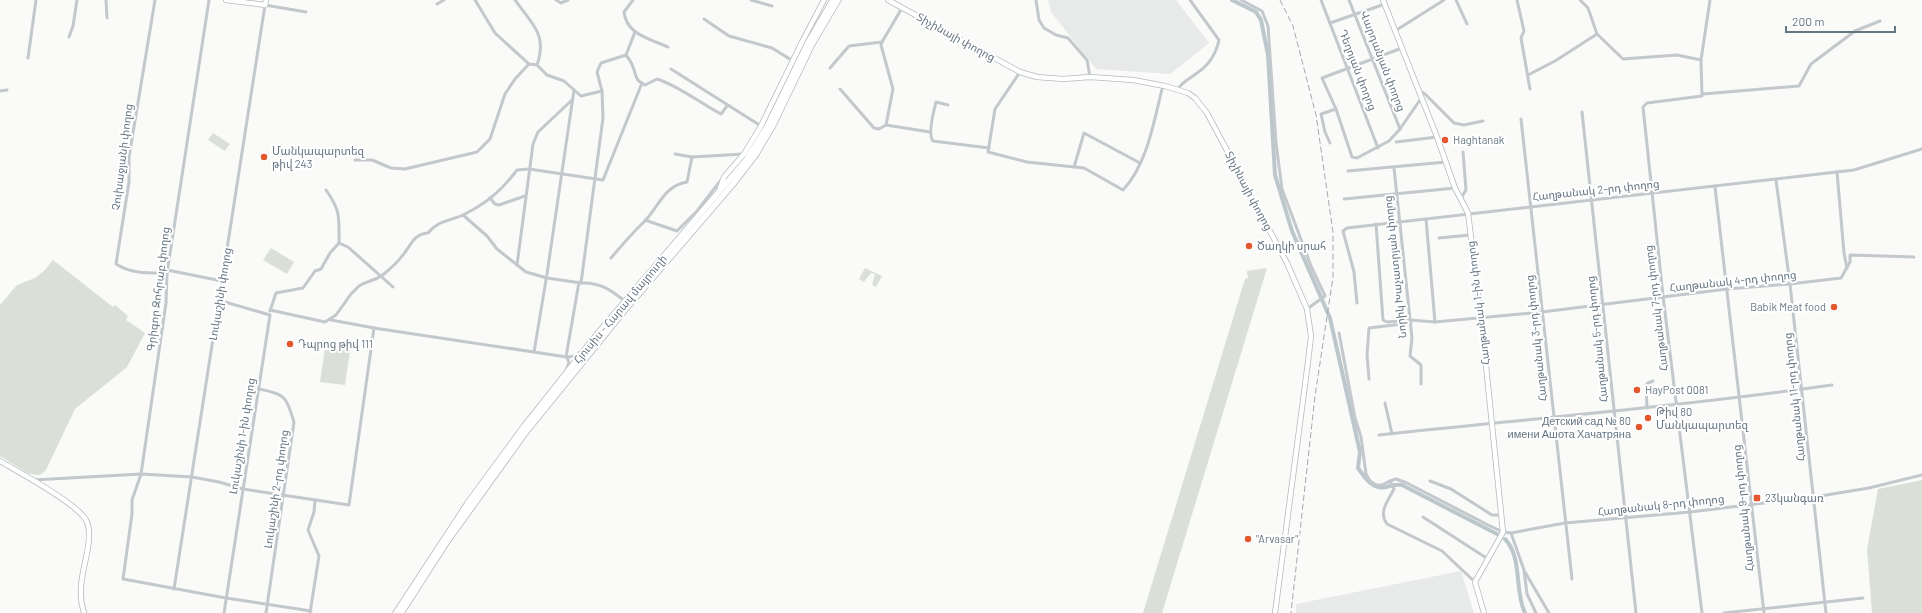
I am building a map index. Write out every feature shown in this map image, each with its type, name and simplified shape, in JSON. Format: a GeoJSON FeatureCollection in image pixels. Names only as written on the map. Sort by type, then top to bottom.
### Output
{"type":"FeatureCollection","features":[{"type":"Feature","properties":{"kind":"highway","name":"Հյուսիս - Հարավ մայրուղի"},"geometry":{"type":"LineString","coordinates":[[401,613],[459,524],[534,420],[618,317],[745,169],[773,125],[833,0]]}},
{"type":"Feature","properties":{"kind":"highway","name":"Հյուսիս - Հարավ մայրուղի"},"geometry":{"type":"LineString","coordinates":[[396,613],[477,489],[563,377],[744,163],[768,124],[820,26],[838,0]]}},
{"type":"Feature","properties":{"kind":"street"},"geometry":{"type":"LineString","coordinates":[[28,58],[36,0]]}},
{"type":"Feature","properties":{"kind":"street"},"geometry":{"type":"LineString","coordinates":[[69,37],[73,26],[77,0]]}},
{"type":"Feature","properties":{"kind":"street"},"geometry":{"type":"LineString","coordinates":[[106,0],[107,18]]}},
{"type":"Feature","properties":{"kind":"street","name":"Չուխաջյանի փողոց"},"geometry":{"type":"LineString","coordinates":[[155,0],[129,157],[129,182],[116,264],[122,268],[140,273],[167,271],[222,281]]}},
{"type":"Feature","properties":{"kind":"street","name":"Գրիգոր Զոհրաբ փողոց"},"geometry":{"type":"LineString","coordinates":[[174,589],[123,579],[132,514],[132,500],[141,474],[166,303],[167,271],[209,0]]}},
{"type":"Feature","properties":{"kind":"street"},"geometry":{"type":"LineString","coordinates":[[226,0],[265,3],[306,12]]}},
{"type":"Feature","properties":{"kind":"street"},"geometry":{"type":"LineString","coordinates":[[437,4],[444,0]]}},
{"type":"Feature","properties":{"kind":"street"},"geometry":{"type":"LineString","coordinates":[[475,0],[495,33],[529,64],[536,64],[547,75],[564,81],[581,96],[602,91]]}},
{"type":"Feature","properties":{"kind":"street"},"geometry":{"type":"LineString","coordinates":[[515,0],[539,32],[541,47],[536,64]]}},
{"type":"Feature","properties":{"kind":"street"},"geometry":{"type":"LineString","coordinates":[[556,0],[561,3],[568,0]]}},
{"type":"Feature","properties":{"kind":"street"},"geometry":{"type":"LineString","coordinates":[[633,0],[624,12],[629,27],[635,32],[668,47]]}},
{"type":"Feature","properties":{"kind":"street"},"geometry":{"type":"LineString","coordinates":[[751,0],[772,6]]}},
{"type":"Feature","properties":{"kind":"street"},"geometry":{"type":"LineString","coordinates":[[645,220],[677,231],[697,211],[744,154],[761,126],[792,61],[824,0]]}},
{"type":"Feature","properties":{"kind":"street","name":"Տիչինայի փողոց"},"geometry":{"type":"LineString","coordinates":[[888,0],[1020,72],[1037,77],[1063,79],[1090,77],[1133,80],[1163,85],[1178,89],[1195,98],[1207,112],[1288,262],[1307,309],[1311,336],[1274,613]]}},
{"type":"Feature","properties":{"kind":"street"},"geometry":{"type":"LineString","coordinates":[[1036,0],[1040,20],[1044,28],[1056,35],[1068,38],[1087,60],[1090,77]]}},
{"type":"Feature","properties":{"kind":"street"},"geometry":{"type":"LineString","coordinates":[[1178,89],[1182,82],[1199,73],[1216,54],[1219,40],[1190,0]]}},
{"type":"Feature","properties":{"kind":"street"},"geometry":{"type":"LineString","coordinates":[[1241,0],[1262,11],[1268,26],[1276,143],[1282,189],[1311,266],[1324,290],[1325,296],[1307,309]]}},
{"type":"Feature","properties":{"kind":"street","name":"Դեղոյան փողոց"},"geometry":{"type":"LineString","coordinates":[[1321,0],[1378,148]]}},
{"type":"Feature","properties":{"kind":"street","name":"Վարդանյան փողոց"},"geometry":{"type":"LineString","coordinates":[[1349,0],[1400,129]]}},
{"type":"Feature","properties":{"kind":"street"},"geometry":{"type":"LineString","coordinates":[[1395,31],[1444,0]]}},
{"type":"Feature","properties":{"kind":"street"},"geometry":{"type":"LineString","coordinates":[[1456,0],[1467,24]]}},
{"type":"Feature","properties":{"kind":"street"},"geometry":{"type":"LineString","coordinates":[[1518,0],[1524,31],[1521,38],[1530,89]]}},
{"type":"Feature","properties":{"kind":"street"},"geometry":{"type":"LineString","coordinates":[[1580,0],[1588,8],[1597,34],[1623,59],[1677,55],[1701,60]]}},
{"type":"Feature","properties":{"kind":"street"},"geometry":{"type":"LineString","coordinates":[[1710,0],[1701,60],[1703,94],[1799,86],[1811,64],[1856,31],[1880,21]]}},
{"type":"Feature","properties":{"kind":"street"},"geometry":{"type":"LineString","coordinates":[[1330,23],[1384,2]]}},
{"type":"Feature","properties":{"kind":"street","name":"Հաղթանակ 1-ին փողոց"},"geometry":{"type":"LineString","coordinates":[[1384,2],[1422,97],[1455,188],[1468,213],[1481,317],[1500,515],[1503,532]]}},
{"type":"Feature","properties":{"kind":"street","name":"Լուկաշինի փողոց"},"geometry":{"type":"LineString","coordinates":[[174,589],[218,300],[251,102],[265,3]]}},
{"type":"Feature","properties":{"kind":"street"},"geometry":{"type":"LineString","coordinates":[[886,125],[893,89],[881,45],[902,8]]}},
{"type":"Feature","properties":{"kind":"street"},"geometry":{"type":"LineString","coordinates":[[704,19],[729,36],[772,48],[792,61]]}},
{"type":"Feature","properties":{"kind":"street"},"geometry":{"type":"LineString","coordinates":[[626,55],[635,32]]}},
{"type":"Feature","properties":{"kind":"street"},"geometry":{"type":"LineString","coordinates":[[1528,75],[1555,61],[1597,34]]}},
{"type":"Feature","properties":{"kind":"street"},"geometry":{"type":"LineString","coordinates":[[830,68],[849,46],[882,42]]}},
{"type":"Feature","properties":{"kind":"street"},"geometry":{"type":"LineString","coordinates":[[1402,48],[1347,67],[1322,78],[1336,109],[1352,157],[1357,158],[1389,141],[1400,129],[1422,97]]}},
{"type":"Feature","properties":{"kind":"street"},"geometry":{"type":"LineString","coordinates":[[626,55],[634,66],[634,75],[645,85],[657,79],[666,82],[721,114],[727,106]]}},
{"type":"Feature","properties":{"kind":"street"},"geometry":{"type":"LineString","coordinates":[[563,377],[570,363],[567,357],[580,282],[603,118],[602,91],[597,72],[601,63],[626,55]]}},
{"type":"Feature","properties":{"kind":"street"},"geometry":{"type":"LineString","coordinates":[[355,160],[372,160],[392,168],[405,169],[478,152],[490,139],[506,94],[515,79],[529,64]]}},
{"type":"Feature","properties":{"kind":"street"},"geometry":{"type":"LineString","coordinates":[[671,69],[726,102],[727,106],[761,126]]}},
{"type":"Feature","properties":{"kind":"street"},"geometry":{"type":"LineString","coordinates":[[1020,72],[995,109],[988,152],[1027,162],[1084,168],[1123,190],[1131,181],[1140,163],[1153,126],[1163,85]]}},
{"type":"Feature","properties":{"kind":"street"},"geometry":{"type":"LineString","coordinates":[[331,320],[359,286],[364,282],[382,276],[401,257],[416,237],[428,233],[439,223],[463,215],[490,198],[502,189],[517,170],[529,169],[603,180],[642,83]]}},
{"type":"Feature","properties":{"kind":"street"},"geometry":{"type":"LineString","coordinates":[[840,89],[874,128],[879,129],[886,125],[930,132]]}},
{"type":"Feature","properties":{"kind":"street"},"geometry":{"type":"LineString","coordinates":[[0,91],[7,90]]}},
{"type":"Feature","properties":{"kind":"street"},"geometry":{"type":"LineString","coordinates":[[534,352],[547,278],[574,90]]}},
{"type":"Feature","properties":{"kind":"street"},"geometry":{"type":"LineString","coordinates":[[1419,91],[1425,94],[1454,123],[1464,125],[1483,121]]}},
{"type":"Feature","properties":{"kind":"street","name":"Հաղթանակ 7-րդ փողոց"},"geometry":{"type":"LineString","coordinates":[[1702,613],[1663,296],[1644,104],[1701,98],[1703,94]]}},
{"type":"Feature","properties":{"kind":"street"},"geometry":{"type":"LineString","coordinates":[[517,265],[533,144],[538,132],[572,100]]}},
{"type":"Feature","properties":{"kind":"street"},"geometry":{"type":"LineString","coordinates":[[948,105],[936,102],[930,138],[939,142],[989,148]]}},
{"type":"Feature","properties":{"kind":"street"},"geometry":{"type":"LineString","coordinates":[[1330,143],[1325,132],[1321,114],[1336,109]]}},
{"type":"Feature","properties":{"kind":"street","name":"Հաղթանակ 5-րդ փողոց"},"geometry":{"type":"LineString","coordinates":[[1582,112],[1636,613]]}},
{"type":"Feature","properties":{"kind":"street","name":"Հաղթանակ 3-րդ փողոց"},"geometry":{"type":"LineString","coordinates":[[1521,119],[1572,579]]}},
{"type":"Feature","properties":{"kind":"street"},"geometry":{"type":"LineString","coordinates":[[1074,167],[1084,133],[1140,163]]}},
{"type":"Feature","properties":{"kind":"street"},"geometry":{"type":"LineString","coordinates":[[1396,142],[1437,137]]}},
{"type":"Feature","properties":{"kind":"street","name":"Հաղթանակ 2-րդ փողոց"},"geometry":{"type":"LineString","coordinates":[[1358,303],[1354,272],[1343,231],[1347,228],[1401,220],[1426,219],[1531,206],[1592,201],[1854,170],[1922,149]]}},
{"type":"Feature","properties":{"kind":"street"},"geometry":{"type":"LineString","coordinates":[[1461,198],[1466,190],[1463,152]]}},
{"type":"Feature","properties":{"kind":"street"},"geometry":{"type":"LineString","coordinates":[[675,154],[692,157],[744,154]]}},
{"type":"Feature","properties":{"kind":"street"},"geometry":{"type":"LineString","coordinates":[[611,258],[645,220],[667,191],[677,185],[687,182],[692,157]]}},
{"type":"Feature","properties":{"kind":"street"},"geometry":{"type":"LineString","coordinates":[[1348,171],[1394,168],[1446,162]]}},
{"type":"Feature","properties":{"kind":"street"},"geometry":{"type":"LineString","coordinates":[[724,177],[732,174],[744,163]]}},
{"type":"Feature","properties":{"kind":"street","name":"Նորիկ Խաչատրյան փողոց"},"geometry":{"type":"LineString","coordinates":[[1394,168],[1401,220],[1412,338],[1410,356],[1421,365],[1421,384]]}},
{"type":"Feature","properties":{"kind":"street"},"geometry":{"type":"LineString","coordinates":[[1837,172],[1844,253],[1847,268]]}},
{"type":"Feature","properties":{"kind":"street"},"geometry":{"type":"LineString","coordinates":[[710,204],[722,186],[724,177]]}},
{"type":"Feature","properties":{"kind":"street","name":"Հաղթանակ 11-րդ փողոց"},"geometry":{"type":"LineString","coordinates":[[1776,180],[1790,284],[1826,613]]}},
{"type":"Feature","properties":{"kind":"street","name":"Հաղթանակ 9-րդ փողոց"},"geometry":{"type":"LineString","coordinates":[[1715,186],[1741,397],[1751,504],[1764,611]]}},
{"type":"Feature","properties":{"kind":"street"},"geometry":{"type":"LineString","coordinates":[[1344,199],[1455,188]]}},
{"type":"Feature","properties":{"kind":"street"},"geometry":{"type":"LineString","coordinates":[[326,190],[339,212],[339,243],[330,253],[321,269],[315,271],[304,288],[276,293],[270,310],[321,322],[331,320],[374,328],[567,357],[576,356],[589,346]]}},
{"type":"Feature","properties":{"kind":"street"},"geometry":{"type":"LineString","coordinates":[[490,198],[499,206],[525,196]]}},
{"type":"Feature","properties":{"kind":"street"},"geometry":{"type":"LineString","coordinates":[[463,215],[487,236],[497,249],[526,272],[547,278],[594,282],[626,302]]}},
{"type":"Feature","properties":{"kind":"street"},"geometry":{"type":"LineString","coordinates":[[1426,219],[1435,322]]}},
{"type":"Feature","properties":{"kind":"street"},"geometry":{"type":"LineString","coordinates":[[1376,224],[1383,320],[1387,322],[1410,322]]}},
{"type":"Feature","properties":{"kind":"street"},"geometry":{"type":"LineString","coordinates":[[1439,238],[1470,235]]}},
{"type":"Feature","properties":{"kind":"street"},"geometry":{"type":"LineString","coordinates":[[339,243],[348,247],[393,287]]}},
{"type":"Feature","properties":{"kind":"street"},"geometry":{"type":"LineString","coordinates":[[1847,268],[1850,262],[1850,255],[1914,257]]}},
{"type":"Feature","properties":{"kind":"street","name":"Հաղթանակ 4-րդ փողոց"},"geometry":{"type":"LineString","coordinates":[[1410,322],[1435,322],[1542,312],[1663,296],[1841,278],[1847,268]]}},
{"type":"Feature","properties":{"kind":"street"},"geometry":{"type":"LineString","coordinates":[[218,300],[270,315]]}},
{"type":"Feature","properties":{"kind":"street","name":"Լուկաշինի 1-ին փողոց"},"geometry":{"type":"LineString","coordinates":[[224,613],[270,310]]}},
{"type":"Feature","properties":{"kind":"street"},"geometry":{"type":"LineString","coordinates":[[1369,379],[1367,355],[1369,328],[1410,322]]}},
{"type":"Feature","properties":{"kind":"street"},"geometry":{"type":"LineString","coordinates":[[31,480],[141,474],[192,478],[219,482],[243,489],[285,494],[315,501],[349,505],[374,328]]}},
{"type":"Feature","properties":{"kind":"street"},"geometry":{"type":"LineString","coordinates":[[1339,332],[1355,418],[1362,443],[1366,474],[1370,481],[1382,485],[1391,484],[1396,479],[1407,483],[1503,532],[1475,582]]}},
{"type":"Feature","properties":{"kind":"street"},"geometry":{"type":"LineString","coordinates":[[1647,408],[1646,386],[1648,383],[1653,381]]}},
{"type":"Feature","properties":{"kind":"street"},"geometry":{"type":"LineString","coordinates":[[1379,435],[1677,405],[1832,385]]}},
{"type":"Feature","properties":{"kind":"street","name":"Լուկաշինի 2-րդ փողոց"},"geometry":{"type":"LineString","coordinates":[[259,389],[278,392],[288,403],[294,422],[285,494],[266,613]]}},
{"type":"Feature","properties":{"kind":"street"},"geometry":{"type":"LineString","coordinates":[[1385,403],[1392,434]]}},
{"type":"Feature","properties":{"kind":"street"},"geometry":{"type":"LineString","coordinates":[[0,461],[75,508],[86,521],[90,536],[82,574],[80,597],[84,613]]}},
{"type":"Feature","properties":{"kind":"street","name":"Հաղթանակ 8-րդ փողոց"},"geometry":{"type":"LineString","coordinates":[[1503,532],[1565,523],[1690,512],[1814,497],[1868,488],[1922,475]]}},
{"type":"Feature","properties":{"kind":"street"},"geometry":{"type":"LineString","coordinates":[[1430,481],[1451,489],[1492,515],[1500,515]]}},
{"type":"Feature","properties":{"kind":"street"},"geometry":{"type":"LineString","coordinates":[[1391,484],[1394,489],[1382,514],[1387,524],[1442,551],[1475,582],[1484,613]]}},
{"type":"Feature","properties":{"kind":"street"},"geometry":{"type":"LineString","coordinates":[[174,589],[311,612],[319,556],[308,530],[314,512],[315,501]]}},
{"type":"Feature","properties":{"kind":"street"},"geometry":{"type":"LineString","coordinates":[[1423,517],[1488,559]]}},
{"type":"Feature","properties":{"kind":"street"},"geometry":{"type":"LineString","coordinates":[[1511,532],[1524,570],[1549,613]]}},
{"type":"Feature","properties":{"kind":"street"},"geometry":{"type":"LineString","coordinates":[[1524,570],[1527,594],[1536,613]]}},
{"type":"Feature","properties":{"kind":"street"},"geometry":{"type":"LineString","coordinates":[[1724,613],[1764,611],[1863,598]]}},
{"type":"Feature","properties":{"kind":"shaded area"},"geometry":{"type":"Polygon","coordinates":[[[1048,0],[1176,0],[1209,43],[1170,74],[1096,69],[1051,12],[1048,0]]]}},
{"type":"Feature","properties":{"kind":"shaded area"},"geometry":{"type":"Polygon","coordinates":[[[213,133],[230,144],[225,151],[208,140],[213,133]]]}},
{"type":"Feature","properties":{"kind":"shaded area"},"geometry":{"type":"Polygon","coordinates":[[[271,248],[294,262],[287,274],[263,260],[271,248]]]}},
{"type":"Feature","properties":{"kind":"shaded area"},"geometry":{"type":"Polygon","coordinates":[[[53,260],[113,307],[115,305],[128,316],[126,320],[145,333],[127,367],[75,409],[46,470],[40,475],[29,474],[0,456],[0,305],[17,285],[35,278],[44,271],[53,260]]]}},
{"type":"Feature","properties":{"kind":"shaded area"},"geometry":{"type":"Polygon","coordinates":[[[865,268],[882,276],[876,287],[872,285],[875,274],[871,273],[864,282],[859,279],[865,268]]]}},
{"type":"Feature","properties":{"kind":"shaded area"},"geometry":{"type":"Polygon","coordinates":[[[1267,268],[1162,613],[1143,613],[1245,279],[1248,278],[1247,271],[1267,268]]]}},
{"type":"Feature","properties":{"kind":"shaded area"},"geometry":{"type":"Polygon","coordinates":[[[326,341],[351,344],[345,385],[320,382],[326,341]]]}},
{"type":"Feature","properties":{"kind":"shaded area"},"geometry":{"type":"Polygon","coordinates":[[[1922,480],[1922,613],[1872,613],[1867,549],[1878,489],[1922,480]]]}},
{"type":"Feature","properties":{"kind":"shaded area"},"geometry":{"type":"Polygon","coordinates":[[[1461,571],[1474,613],[1296,613],[1296,604],[1461,571]]]}},
{"type":"Feature","properties":{"kind":"waterway"},"geometry":{"type":"LineString","coordinates":[[1232,0],[1256,12],[1261,20],[1268,55],[1275,175],[1292,231],[1330,318],[1360,452],[1358,468],[1367,479],[1377,487],[1402,485],[1497,534]]}},
{"type":"Feature","properties":{"kind":"waterway"},"geometry":{"type":"LineString","coordinates":[[1505,539],[1511,547],[1514,555],[1520,595],[1525,613]]}},
{"type":"Feature","properties":{"kind":"railway"},"geometry":{"type":"LineString","coordinates":[[1280,0],[1293,26],[1316,115],[1333,232],[1333,277],[1315,396],[1291,613]]}},
{"type":"Feature","properties":{"kind":"place","name":"Haghtanak"},"geometry":{"type":"Point","coordinates":[1445,140]}},
{"type":"Feature","properties":{"kind":"place","name":"Մանկապարտեզ թիվ 243"},"geometry":{"type":"Point","coordinates":[264,157]}},
{"type":"Feature","properties":{"kind":"place","name":"Ծաղկի սրահ"},"geometry":{"type":"Point","coordinates":[1249,246]}},
{"type":"Feature","properties":{"kind":"place","name":"Babik Meat food"},"geometry":{"type":"Point","coordinates":[1834,307]}},
{"type":"Feature","properties":{"kind":"place","name":"Դպրոց թիվ 111"},"geometry":{"type":"Point","coordinates":[290,344]}},
{"type":"Feature","properties":{"kind":"place","name":"HayPost 0081"},"geometry":{"type":"Point","coordinates":[1637,390]}},
{"type":"Feature","properties":{"kind":"place","name":"Թիվ 80 Մանկապարտեզ"},"geometry":{"type":"Point","coordinates":[1648,418]}},
{"type":"Feature","properties":{"kind":"place","name":"Детский сад № 80 имени Ашота Хачатряна"},"geometry":{"type":"Point","coordinates":[1639,427]}},
{"type":"Feature","properties":{"kind":"place","name":"23կանգառ"},"geometry":{"type":"Point","coordinates":[1757,498]}},
{"type":"Feature","properties":{"kind":"place","name":"\"Arvasar\""},"geometry":{"type":"Point","coordinates":[1248,539]}}]}
